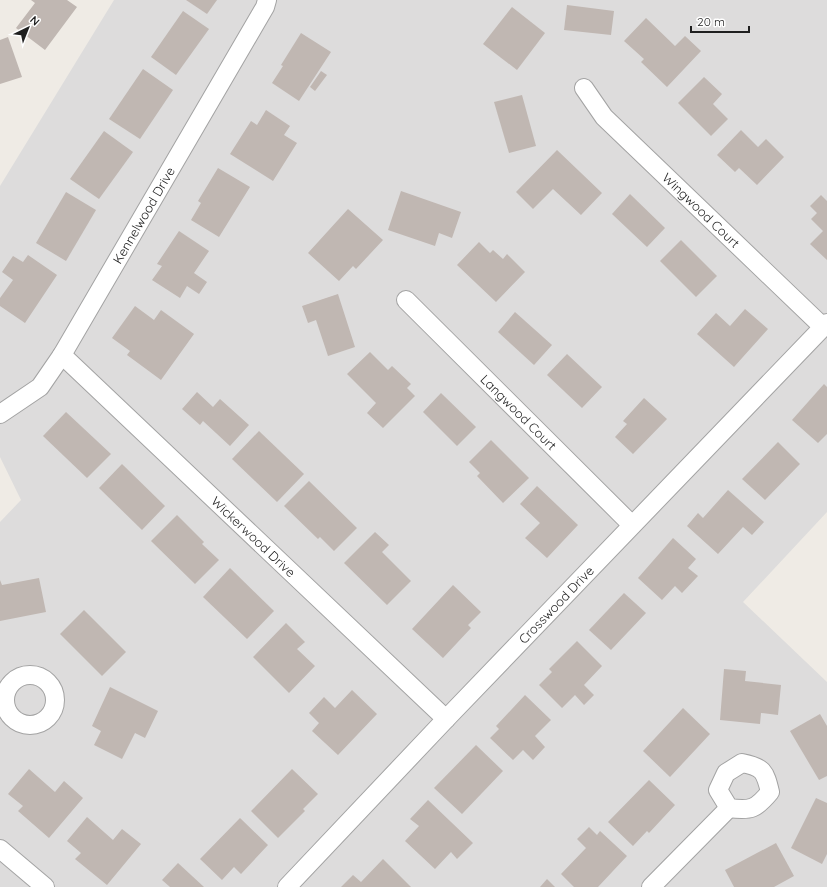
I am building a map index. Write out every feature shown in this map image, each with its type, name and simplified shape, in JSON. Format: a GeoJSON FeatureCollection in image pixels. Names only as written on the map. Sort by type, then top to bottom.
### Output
{"type":"FeatureCollection","features":[{"type":"Feature","properties":{"kind":"street","name":"Kennelwood Drive"},"geometry":{"type":"LineString","coordinates":[[0,414],[40,387],[62,355],[265,7],[267,0]]}},
{"type":"Feature","properties":{"kind":"street","name":"Wingwood Court"},"geometry":{"type":"LineString","coordinates":[[584,88],[604,117],[825,325]]}},
{"type":"Feature","properties":{"kind":"street","name":"Langwood Court"},"geometry":{"type":"LineString","coordinates":[[406,300],[632,525]]}},
{"type":"Feature","properties":{"kind":"street","name":"Crosswood Drive"},"geometry":{"type":"LineString","coordinates":[[286,887],[825,325]]}},
{"type":"Feature","properties":{"kind":"street","name":"Wickerwood Drive"},"geometry":{"type":"LineString","coordinates":[[62,355],[446,719]]}},
{"type":"Feature","properties":{"kind":"street"},"geometry":{"type":"LineString","coordinates":[[651,887],[729,808]]}},
{"type":"Feature","properties":{"kind":"street"},"geometry":{"type":"LineString","coordinates":[[0,849],[45,887]]}},
{"type":"Feature","properties":{"kind":"shaded area"},"geometry":{"type":"Polygon","coordinates":[[[114,0],[827,0],[827,512],[743,602],[827,682],[827,887],[0,887],[0,522],[21,500],[0,457],[0,186],[114,0]]]}},
{"type":"Feature","properties":{"kind":"building"},"geometry":{"type":"Polygon","coordinates":[[[31,0],[67,0],[77,7],[45,50],[16,28],[35,3],[31,0]]]}},
{"type":"Feature","properties":{"kind":"building"},"geometry":{"type":"Polygon","coordinates":[[[186,0],[217,0],[207,14],[186,0]]]}},
{"type":"Feature","properties":{"kind":"building"},"geometry":{"type":"Polygon","coordinates":[[[567,5],[614,11],[611,35],[564,30],[567,5]]]}},
{"type":"Feature","properties":{"kind":"building"},"geometry":{"type":"Polygon","coordinates":[[[512,7],[545,33],[517,70],[483,44],[512,7]]]}},
{"type":"Feature","properties":{"kind":"building"},"geometry":{"type":"Polygon","coordinates":[[[183,11],[209,29],[176,75],[151,57],[183,11]]]}},
{"type":"Feature","properties":{"kind":"building"},"geometry":{"type":"Polygon","coordinates":[[[646,18],[675,46],[685,36],[701,51],[667,87],[641,62],[644,59],[624,41],[646,18]]]}},
{"type":"Feature","properties":{"kind":"building"},"geometry":{"type":"Polygon","coordinates":[[[301,33],[331,52],[299,101],[272,83],[283,66],[281,65],[301,33]]]}},
{"type":"Feature","properties":{"kind":"building"},"geometry":{"type":"Polygon","coordinates":[[[8,37],[22,77],[0,84],[0,40],[8,37]]]}},
{"type":"Feature","properties":{"kind":"building"},"geometry":{"type":"Polygon","coordinates":[[[143,69],[173,90],[140,139],[109,119],[143,69]]]}},
{"type":"Feature","properties":{"kind":"building"},"geometry":{"type":"Polygon","coordinates":[[[321,71],[327,75],[315,91],[310,87],[321,71]]]}},
{"type":"Feature","properties":{"kind":"building"},"geometry":{"type":"Polygon","coordinates":[[[704,77],[722,94],[713,104],[728,119],[711,136],[678,103],[704,77]]]}},
{"type":"Feature","properties":{"kind":"building"},"geometry":{"type":"Polygon","coordinates":[[[522,95],[536,146],[509,153],[494,102],[522,95]]]}},
{"type":"Feature","properties":{"kind":"building"},"geometry":{"type":"Polygon","coordinates":[[[266,110],[290,126],[284,135],[297,143],[273,181],[230,154],[251,121],[257,125],[266,110]]]}},
{"type":"Feature","properties":{"kind":"building"},"geometry":{"type":"Polygon","coordinates":[[[741,130],[758,147],[766,139],[784,157],[757,185],[739,168],[735,172],[717,155],[741,130]]]}},
{"type":"Feature","properties":{"kind":"building"},"geometry":{"type":"Polygon","coordinates":[[[104,131],[133,152],[99,199],[70,179],[104,131]]]}},
{"type":"Feature","properties":{"kind":"building"},"geometry":{"type":"Polygon","coordinates":[[[557,150],[602,193],[581,215],[553,189],[533,209],[516,192],[557,150]]]}},
{"type":"Feature","properties":{"kind":"building"},"geometry":{"type":"Polygon","coordinates":[[[218,168],[250,187],[219,237],[191,220],[201,203],[198,201],[218,168]]]}},
{"type":"Feature","properties":{"kind":"building"},"geometry":{"type":"Polygon","coordinates":[[[401,191],[461,212],[452,238],[439,233],[435,246],[388,230],[401,191]]]}},
{"type":"Feature","properties":{"kind":"building"},"geometry":{"type":"Polygon","coordinates":[[[66,192],[96,210],[66,261],[36,243],[66,192]]]}},
{"type":"Feature","properties":{"kind":"building"},"geometry":{"type":"Polygon","coordinates":[[[630,194],[665,228],[647,247],[612,214],[630,194]]]}},
{"type":"Feature","properties":{"kind":"building"},"geometry":{"type":"Polygon","coordinates":[[[821,195],[827,201],[827,260],[810,244],[823,231],[811,219],[817,213],[810,206],[821,195]]]}},
{"type":"Feature","properties":{"kind":"building"},"geometry":{"type":"Polygon","coordinates":[[[348,209],[383,240],[356,269],[353,266],[339,281],[308,253],[348,209]]]}},
{"type":"Feature","properties":{"kind":"building"},"geometry":{"type":"Polygon","coordinates":[[[179,231],[209,251],[194,273],[207,282],[199,294],[187,286],[180,298],[152,280],[162,266],[157,264],[179,231]]]}},
{"type":"Feature","properties":{"kind":"building"},"geometry":{"type":"Polygon","coordinates":[[[681,240],[717,276],[696,297],[660,261],[681,240]]]}},
{"type":"Feature","properties":{"kind":"building"},"geometry":{"type":"Polygon","coordinates":[[[479,242],[490,253],[493,250],[503,259],[507,254],[525,272],[496,302],[457,265],[479,242]]]}},
{"type":"Feature","properties":{"kind":"building"},"geometry":{"type":"Polygon","coordinates":[[[28,255],[57,275],[25,323],[0,306],[0,298],[13,280],[2,272],[13,256],[23,262],[28,255]]]}},
{"type":"Feature","properties":{"kind":"building"},"geometry":{"type":"Polygon","coordinates":[[[338,294],[355,347],[328,356],[316,320],[308,323],[302,306],[338,294]]]}},
{"type":"Feature","properties":{"kind":"building"},"geometry":{"type":"Polygon","coordinates":[[[135,306],[154,320],[161,310],[194,334],[161,380],[127,355],[130,351],[112,338],[135,306]]]}},
{"type":"Feature","properties":{"kind":"building"},"geometry":{"type":"Polygon","coordinates":[[[745,309],[768,329],[734,367],[697,334],[716,313],[730,326],[745,309]]]}},
{"type":"Feature","properties":{"kind":"building"},"geometry":{"type":"Polygon","coordinates":[[[515,312],[552,345],[534,365],[498,332],[515,312]]]}},
{"type":"Feature","properties":{"kind":"building"},"geometry":{"type":"Polygon","coordinates":[[[370,352],[388,370],[392,366],[411,384],[407,388],[415,396],[383,428],[367,413],[376,403],[347,374],[370,352]]]}},
{"type":"Feature","properties":{"kind":"building"},"geometry":{"type":"Polygon","coordinates":[[[567,354],[602,387],[582,408],[547,375],[567,354]]]}},
{"type":"Feature","properties":{"kind":"building"},"geometry":{"type":"Polygon","coordinates":[[[824,384],[827,387],[827,434],[818,443],[792,420],[824,384]]]}},
{"type":"Feature","properties":{"kind":"building"},"geometry":{"type":"Polygon","coordinates":[[[197,392],[213,407],[220,399],[249,425],[230,446],[203,421],[200,425],[182,409],[197,392]]]}},
{"type":"Feature","properties":{"kind":"building"},"geometry":{"type":"Polygon","coordinates":[[[441,393],[476,427],[457,446],[423,412],[441,393]]]}},
{"type":"Feature","properties":{"kind":"building"},"geometry":{"type":"Polygon","coordinates":[[[644,398],[667,419],[633,454],[615,437],[627,424],[623,421],[644,398]]]}},
{"type":"Feature","properties":{"kind":"building"},"geometry":{"type":"Polygon","coordinates":[[[66,412],[111,454],[87,478],[43,436],[66,412]]]}},
{"type":"Feature","properties":{"kind":"building"},"geometry":{"type":"Polygon","coordinates":[[[259,431],[304,474],[277,502],[232,459],[259,431]]]}},
{"type":"Feature","properties":{"kind":"building"},"geometry":{"type":"Polygon","coordinates":[[[491,440],[529,478],[503,503],[477,476],[480,473],[469,462],[491,440]]]}},
{"type":"Feature","properties":{"kind":"building"},"geometry":{"type":"Polygon","coordinates":[[[778,442],[800,464],[765,500],[742,479],[778,442]]]}},
{"type":"Feature","properties":{"kind":"building"},"geometry":{"type":"Polygon","coordinates":[[[122,464],[165,506],[142,530],[99,488],[122,464]]]}},
{"type":"Feature","properties":{"kind":"building"},"geometry":{"type":"Polygon","coordinates":[[[309,481],[357,528],[334,551],[320,537],[318,539],[284,506],[309,481]]]}},
{"type":"Feature","properties":{"kind":"building"},"geometry":{"type":"Polygon","coordinates":[[[537,486],[578,525],[547,558],[525,538],[540,523],[520,504],[537,486]]]}},
{"type":"Feature","properties":{"kind":"building"},"geometry":{"type":"Polygon","coordinates":[[[728,490],[764,522],[752,535],[743,527],[718,554],[687,526],[698,513],[703,518],[728,490]]]}},
{"type":"Feature","properties":{"kind":"building"},"geometry":{"type":"Polygon","coordinates":[[[177,515],[204,542],[202,544],[219,560],[195,584],[151,541],[177,515]]]}},
{"type":"Feature","properties":{"kind":"building"},"geometry":{"type":"Polygon","coordinates":[[[375,532],[389,545],[382,552],[411,581],[387,605],[344,563],[375,532]]]}},
{"type":"Feature","properties":{"kind":"building"},"geometry":{"type":"Polygon","coordinates":[[[673,538],[696,559],[688,568],[698,576],[682,593],[675,586],[662,600],[638,578],[673,538]]]}},
{"type":"Feature","properties":{"kind":"building"},"geometry":{"type":"Polygon","coordinates":[[[230,568],[274,611],[247,639],[203,597],[230,568]]]}},
{"type":"Feature","properties":{"kind":"building"},"geometry":{"type":"Polygon","coordinates":[[[39,578],[46,612],[0,621],[0,580],[2,585],[39,578]]]}},
{"type":"Feature","properties":{"kind":"building"},"geometry":{"type":"Polygon","coordinates":[[[453,585],[481,612],[468,625],[471,628],[443,658],[412,629],[453,585]]]}},
{"type":"Feature","properties":{"kind":"building"},"geometry":{"type":"Polygon","coordinates":[[[624,593],[646,613],[611,650],[589,630],[624,593]]]}},
{"type":"Feature","properties":{"kind":"building"},"geometry":{"type":"Polygon","coordinates":[[[84,610],[126,652],[102,676],[60,634],[84,610]]]}},
{"type":"Feature","properties":{"kind":"building"},"geometry":{"type":"Polygon","coordinates":[[[286,623],[305,642],[297,649],[315,666],[289,693],[253,657],[286,623]]]}},
{"type":"Feature","properties":{"kind":"building"},"geometry":{"type":"Polygon","coordinates":[[[577,641],[602,666],[584,685],[594,695],[584,705],[575,695],[562,708],[539,685],[552,672],[549,669],[577,641]]]}},
{"type":"Feature","properties":{"kind":"building"},"geometry":{"type":"Polygon","coordinates":[[[724,669],[746,671],[745,681],[781,685],[778,715],[761,713],[760,724],[720,720],[724,669]]]}},
{"type":"Feature","properties":{"kind":"building"},"geometry":{"type":"Polygon","coordinates":[[[110,687],[158,711],[145,738],[135,733],[122,759],[94,745],[101,731],[92,726],[110,687]]]}},
{"type":"Feature","properties":{"kind":"building"},"geometry":{"type":"Polygon","coordinates":[[[352,690],[377,714],[338,755],[312,731],[319,723],[309,713],[324,697],[335,708],[352,690]]]}},
{"type":"Feature","properties":{"kind":"building"},"geometry":{"type":"Polygon","coordinates":[[[525,695],[551,720],[535,736],[545,747],[533,760],[523,750],[513,760],[490,738],[499,729],[496,726],[525,695]]]}},
{"type":"Feature","properties":{"kind":"building"},"geometry":{"type":"Polygon","coordinates":[[[683,708],[710,734],[670,777],[643,751],[683,708]]]}},
{"type":"Feature","properties":{"kind":"building"},"geometry":{"type":"Polygon","coordinates":[[[820,714],[827,726],[827,776],[819,780],[790,731],[820,714]]]}},
{"type":"Feature","properties":{"kind":"building"},"geometry":{"type":"Polygon","coordinates":[[[476,745],[503,771],[462,814],[434,788],[476,745]]]}},
{"type":"Feature","properties":{"kind":"building"},"geometry":{"type":"Polygon","coordinates":[[[29,769],[55,792],[64,781],[83,798],[49,838],[18,811],[23,806],[8,794],[29,769]]]}},
{"type":"Feature","properties":{"kind":"building"},"geometry":{"type":"Polygon","coordinates":[[[292,769],[318,794],[303,809],[305,811],[278,838],[251,811],[292,769]]]}},
{"type":"Feature","properties":{"kind":"building"},"geometry":{"type":"Polygon","coordinates":[[[649,780],[675,805],[649,833],[647,831],[633,846],[608,822],[649,780]]]}},
{"type":"Feature","properties":{"kind":"building"},"geometry":{"type":"Polygon","coordinates":[[[816,798],[827,803],[827,854],[822,864],[791,848],[816,798]]]}},
{"type":"Feature","properties":{"kind":"building"},"geometry":{"type":"Polygon","coordinates":[[[428,800],[473,843],[457,859],[451,852],[435,869],[405,841],[419,826],[410,819],[428,800]]]}},
{"type":"Feature","properties":{"kind":"building"},"geometry":{"type":"Polygon","coordinates":[[[87,817],[113,840],[122,829],[141,844],[107,885],[75,859],[81,853],[67,841],[87,817]]]}},
{"type":"Feature","properties":{"kind":"building"},"geometry":{"type":"Polygon","coordinates":[[[240,818],[268,845],[241,874],[234,867],[222,880],[200,859],[240,818]]]}},
{"type":"Feature","properties":{"kind":"building"},"geometry":{"type":"Polygon","coordinates":[[[589,827],[597,835],[600,831],[627,856],[598,887],[574,887],[561,874],[586,848],[577,839],[589,827]]]}},
{"type":"Feature","properties":{"kind":"building"},"geometry":{"type":"Polygon","coordinates":[[[776,843],[794,876],[774,887],[734,887],[725,870],[776,843]]]}},
{"type":"Feature","properties":{"kind":"building"},"geometry":{"type":"Polygon","coordinates":[[[383,859],[411,887],[341,887],[353,875],[361,882],[383,859]]]}},
{"type":"Feature","properties":{"kind":"building"},"geometry":{"type":"Polygon","coordinates":[[[178,863],[204,887],[170,887],[162,880],[178,863]]]}},
{"type":"Feature","properties":{"kind":"building"},"geometry":{"type":"Polygon","coordinates":[[[547,879],[555,887],[540,887],[547,879]]]}}]}
